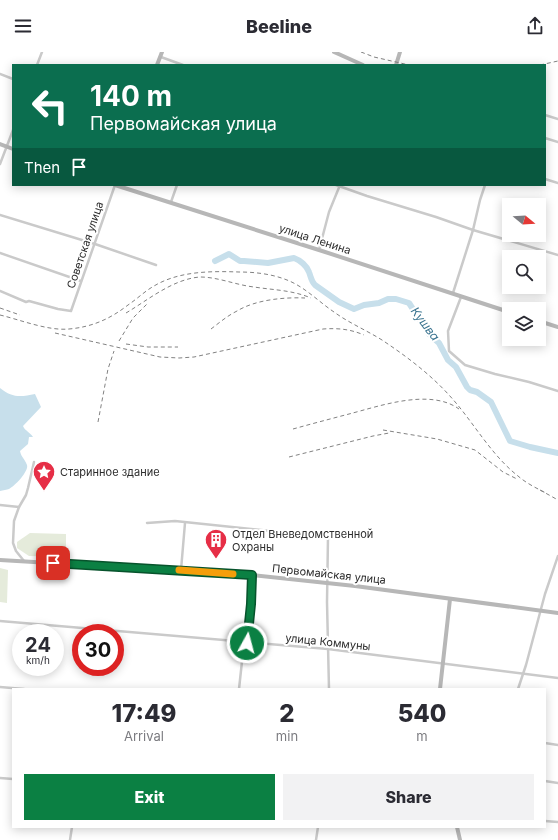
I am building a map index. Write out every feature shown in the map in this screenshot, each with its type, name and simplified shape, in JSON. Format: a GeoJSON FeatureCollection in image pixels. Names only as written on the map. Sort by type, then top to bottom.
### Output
{"type":"FeatureCollection","features":[{"type":"Feature","properties":{"kind":"main road"},"geometry":{"type":"LineString","coordinates":[[334,52],[361,64]]}},
{"type":"Feature","properties":{"kind":"main road"},"geometry":{"type":"LineString","coordinates":[[396,64],[400,52]]}},
{"type":"Feature","properties":{"kind":"main road"},"geometry":{"type":"LineString","coordinates":[[157,64],[161,54]]}},
{"type":"Feature","properties":{"kind":"main road"},"geometry":{"type":"LineString","coordinates":[[0,144],[12,149]]}},
{"type":"Feature","properties":{"kind":"main road","name":"улица Ленина"},"geometry":{"type":"LineString","coordinates":[[118,186],[502,310]]}},
{"type":"Feature","properties":{"kind":"main road"},"geometry":{"type":"LineString","coordinates":[[546,323],[558,327]]}},
{"type":"Feature","properties":{"kind":"main road","name":"Первомайская улица"},"geometry":{"type":"LineString","coordinates":[[0,560],[252,575],[328,583],[558,613]]}},
{"type":"Feature","properties":{"kind":"main road"},"geometry":{"type":"LineString","coordinates":[[440,688],[450,599]]}},
{"type":"Feature","properties":{"kind":"main road"},"geometry":{"type":"LineString","coordinates":[[456,828],[460,840]]}},
{"type":"Feature","properties":{"kind":"street"},"geometry":{"type":"LineString","coordinates":[[37,64],[42,52]]}},
{"type":"Feature","properties":{"kind":"street"},"geometry":{"type":"LineString","coordinates":[[161,54],[182,64]]}},
{"type":"Feature","properties":{"kind":"street"},"geometry":{"type":"LineString","coordinates":[[0,74],[12,79]]}},
{"type":"Feature","properties":{"kind":"street"},"geometry":{"type":"LineString","coordinates":[[546,115],[558,119]]}},
{"type":"Feature","properties":{"kind":"street"},"geometry":{"type":"LineString","coordinates":[[0,164],[12,133]]}},
{"type":"Feature","properties":{"kind":"street"},"geometry":{"type":"LineString","coordinates":[[546,138],[558,142]]}},
{"type":"Feature","properties":{"kind":"street"},"geometry":{"type":"LineString","coordinates":[[546,179],[558,183]]}},
{"type":"Feature","properties":{"kind":"street","name":"Советская улица"},"geometry":{"type":"LineString","coordinates":[[0,291],[26,302],[28,301],[71,311],[115,186]]}},
{"type":"Feature","properties":{"kind":"street"},"geometry":{"type":"LineString","coordinates":[[171,202],[177,186]]}},
{"type":"Feature","properties":{"kind":"street"},"geometry":{"type":"LineString","coordinates":[[319,250],[329,212],[340,186],[473,230],[558,255]]}},
{"type":"Feature","properties":{"kind":"street"},"geometry":{"type":"LineString","coordinates":[[453,294],[485,186]]}},
{"type":"Feature","properties":{"kind":"street"},"geometry":{"type":"LineString","coordinates":[[0,215],[95,244],[156,265]]}},
{"type":"Feature","properties":{"kind":"street"},"geometry":{"type":"LineString","coordinates":[[0,253],[82,281]]}},
{"type":"Feature","properties":{"kind":"street"},"geometry":{"type":"LineString","coordinates":[[462,296],[448,331],[449,351],[465,365],[558,391]]}},
{"type":"Feature","properties":{"kind":"street"},"geometry":{"type":"LineString","coordinates":[[24,561],[16,551],[13,543],[14,521],[19,507],[26,495],[34,462]]}},
{"type":"Feature","properties":{"kind":"street"},"geometry":{"type":"LineString","coordinates":[[0,505],[19,507]]}},
{"type":"Feature","properties":{"kind":"street"},"geometry":{"type":"LineString","coordinates":[[147,523],[175,521],[336,538]]}},
{"type":"Feature","properties":{"kind":"street"},"geometry":{"type":"LineString","coordinates":[[181,570],[185,523]]}},
{"type":"Feature","properties":{"kind":"street"},"geometry":{"type":"LineString","coordinates":[[328,537],[329,688]]}},
{"type":"Feature","properties":{"kind":"street"},"geometry":{"type":"LineString","coordinates":[[518,688],[542,611],[545,594],[558,556]]}},
{"type":"Feature","properties":{"kind":"street"},"geometry":{"type":"LineString","coordinates":[[239,688],[251,604],[252,575]]}},
{"type":"Feature","properties":{"kind":"street","name":"улица Коммуны"},"geometry":{"type":"LineString","coordinates":[[0,621],[328,649],[558,678]]}},
{"type":"Feature","properties":{"kind":"street"},"geometry":{"type":"LineString","coordinates":[[0,687],[12,688]]}},
{"type":"Feature","properties":{"kind":"street"},"geometry":{"type":"LineString","coordinates":[[546,743],[558,745]]}},
{"type":"Feature","properties":{"kind":"street"},"geometry":{"type":"LineString","coordinates":[[0,778],[12,779]]}},
{"type":"Feature","properties":{"kind":"street"},"geometry":{"type":"LineString","coordinates":[[546,781],[558,783]]}},
{"type":"Feature","properties":{"kind":"street"},"geometry":{"type":"LineString","coordinates":[[546,820],[558,822]]}},
{"type":"Feature","properties":{"kind":"street"},"geometry":{"type":"LineString","coordinates":[[70,840],[72,828]]}},
{"type":"Feature","properties":{"kind":"street"},"geometry":{"type":"LineString","coordinates":[[316,840],[318,828]]}},
{"type":"Feature","properties":{"kind":"green space"},"geometry":{"type":"Polygon","coordinates":[[[30,533],[66,534],[66,557],[29,556],[17,548],[17,542],[30,533]]]}},
{"type":"Feature","properties":{"kind":"green space"},"geometry":{"type":"Polygon","coordinates":[[[0,568],[8,570],[7,603],[0,602],[0,568]]]}},
{"type":"Feature","properties":{"kind":"water"},"geometry":{"type":"Polygon","coordinates":[[[0,388],[9,394],[17,396],[35,394],[41,407],[23,426],[33,437],[29,437],[28,444],[20,451],[27,465],[26,471],[18,482],[12,487],[0,491],[0,388]]]}},
{"type":"Feature","properties":{"kind":"waterway","name":"Кушва"},"geometry":{"type":"LineString","coordinates":[[215,261],[229,254],[240,261],[268,263],[294,258],[307,268],[315,285],[339,302],[354,309],[364,305],[379,303],[388,299],[396,299],[409,303],[429,334],[439,343],[448,360],[456,367],[467,387],[491,402],[510,441],[558,453]]}},
{"type":"Feature","properties":{"kind":"railway"},"geometry":{"type":"LineString","coordinates":[[361,52],[374,57],[405,64]]}},
{"type":"Feature","properties":{"kind":"railway"},"geometry":{"type":"LineString","coordinates":[[544,64],[558,61]]}},
{"type":"Feature","properties":{"kind":"railway"},"geometry":{"type":"LineString","coordinates":[[0,315],[34,325],[61,329],[77,328],[100,322],[121,310],[147,290],[174,277],[206,272],[245,272],[275,276],[294,283],[340,316],[400,352],[434,380],[449,395],[490,448],[508,467],[524,481],[546,493]]}},
{"type":"Feature","properties":{"kind":"railway"},"geometry":{"type":"LineString","coordinates":[[126,313],[152,296],[171,286],[200,277],[214,278],[247,286],[290,292],[311,298]]}},
{"type":"Feature","properties":{"kind":"railway"},"geometry":{"type":"LineString","coordinates":[[211,329],[233,313],[252,304],[279,299],[305,298]]}},
{"type":"Feature","properties":{"kind":"railway"},"geometry":{"type":"LineString","coordinates":[[119,341],[133,318],[147,304]]}},
{"type":"Feature","properties":{"kind":"railway"},"geometry":{"type":"LineString","coordinates":[[0,308],[20,315]]}},
{"type":"Feature","properties":{"kind":"railway"},"geometry":{"type":"LineString","coordinates":[[55,333],[160,357],[179,358],[194,357],[323,329],[344,329],[364,335]]}},
{"type":"Feature","properties":{"kind":"railway"},"geometry":{"type":"LineString","coordinates":[[126,344],[148,347],[178,347]]}},
{"type":"Feature","properties":{"kind":"railway"},"geometry":{"type":"LineString","coordinates":[[98,422],[108,369],[114,351]]}},
{"type":"Feature","properties":{"kind":"railway"},"geometry":{"type":"LineString","coordinates":[[293,429],[390,403],[420,399],[447,403],[459,409]]}},
{"type":"Feature","properties":{"kind":"railway"},"geometry":{"type":"LineString","coordinates":[[383,430],[437,439],[475,450],[503,472],[517,479]]}},
{"type":"Feature","properties":{"kind":"railway"},"geometry":{"type":"LineString","coordinates":[[289,457],[389,433]]}},
{"type":"Feature","properties":{"kind":"railway"},"geometry":{"type":"LineString","coordinates":[[540,490],[558,500]]}},
{"type":"Feature","properties":{"kind":"slow traffic"},"geometry":{"type":"LineString","coordinates":[[179,570],[233,574]]}},
{"type":"Feature","properties":{"kind":"place","name":"Старинное здание"},"geometry":{"type":"Point","coordinates":[44,492]}},
{"type":"Feature","properties":{"kind":"place","name":"Отдел Вневедомственной Охраны"},"geometry":{"type":"Point","coordinates":[216,560]}},
{"type":"Feature","properties":{"kind":"route"},"geometry":{"type":"LineString","coordinates":[[53,563],[252,575],[247,643]]}}]}
